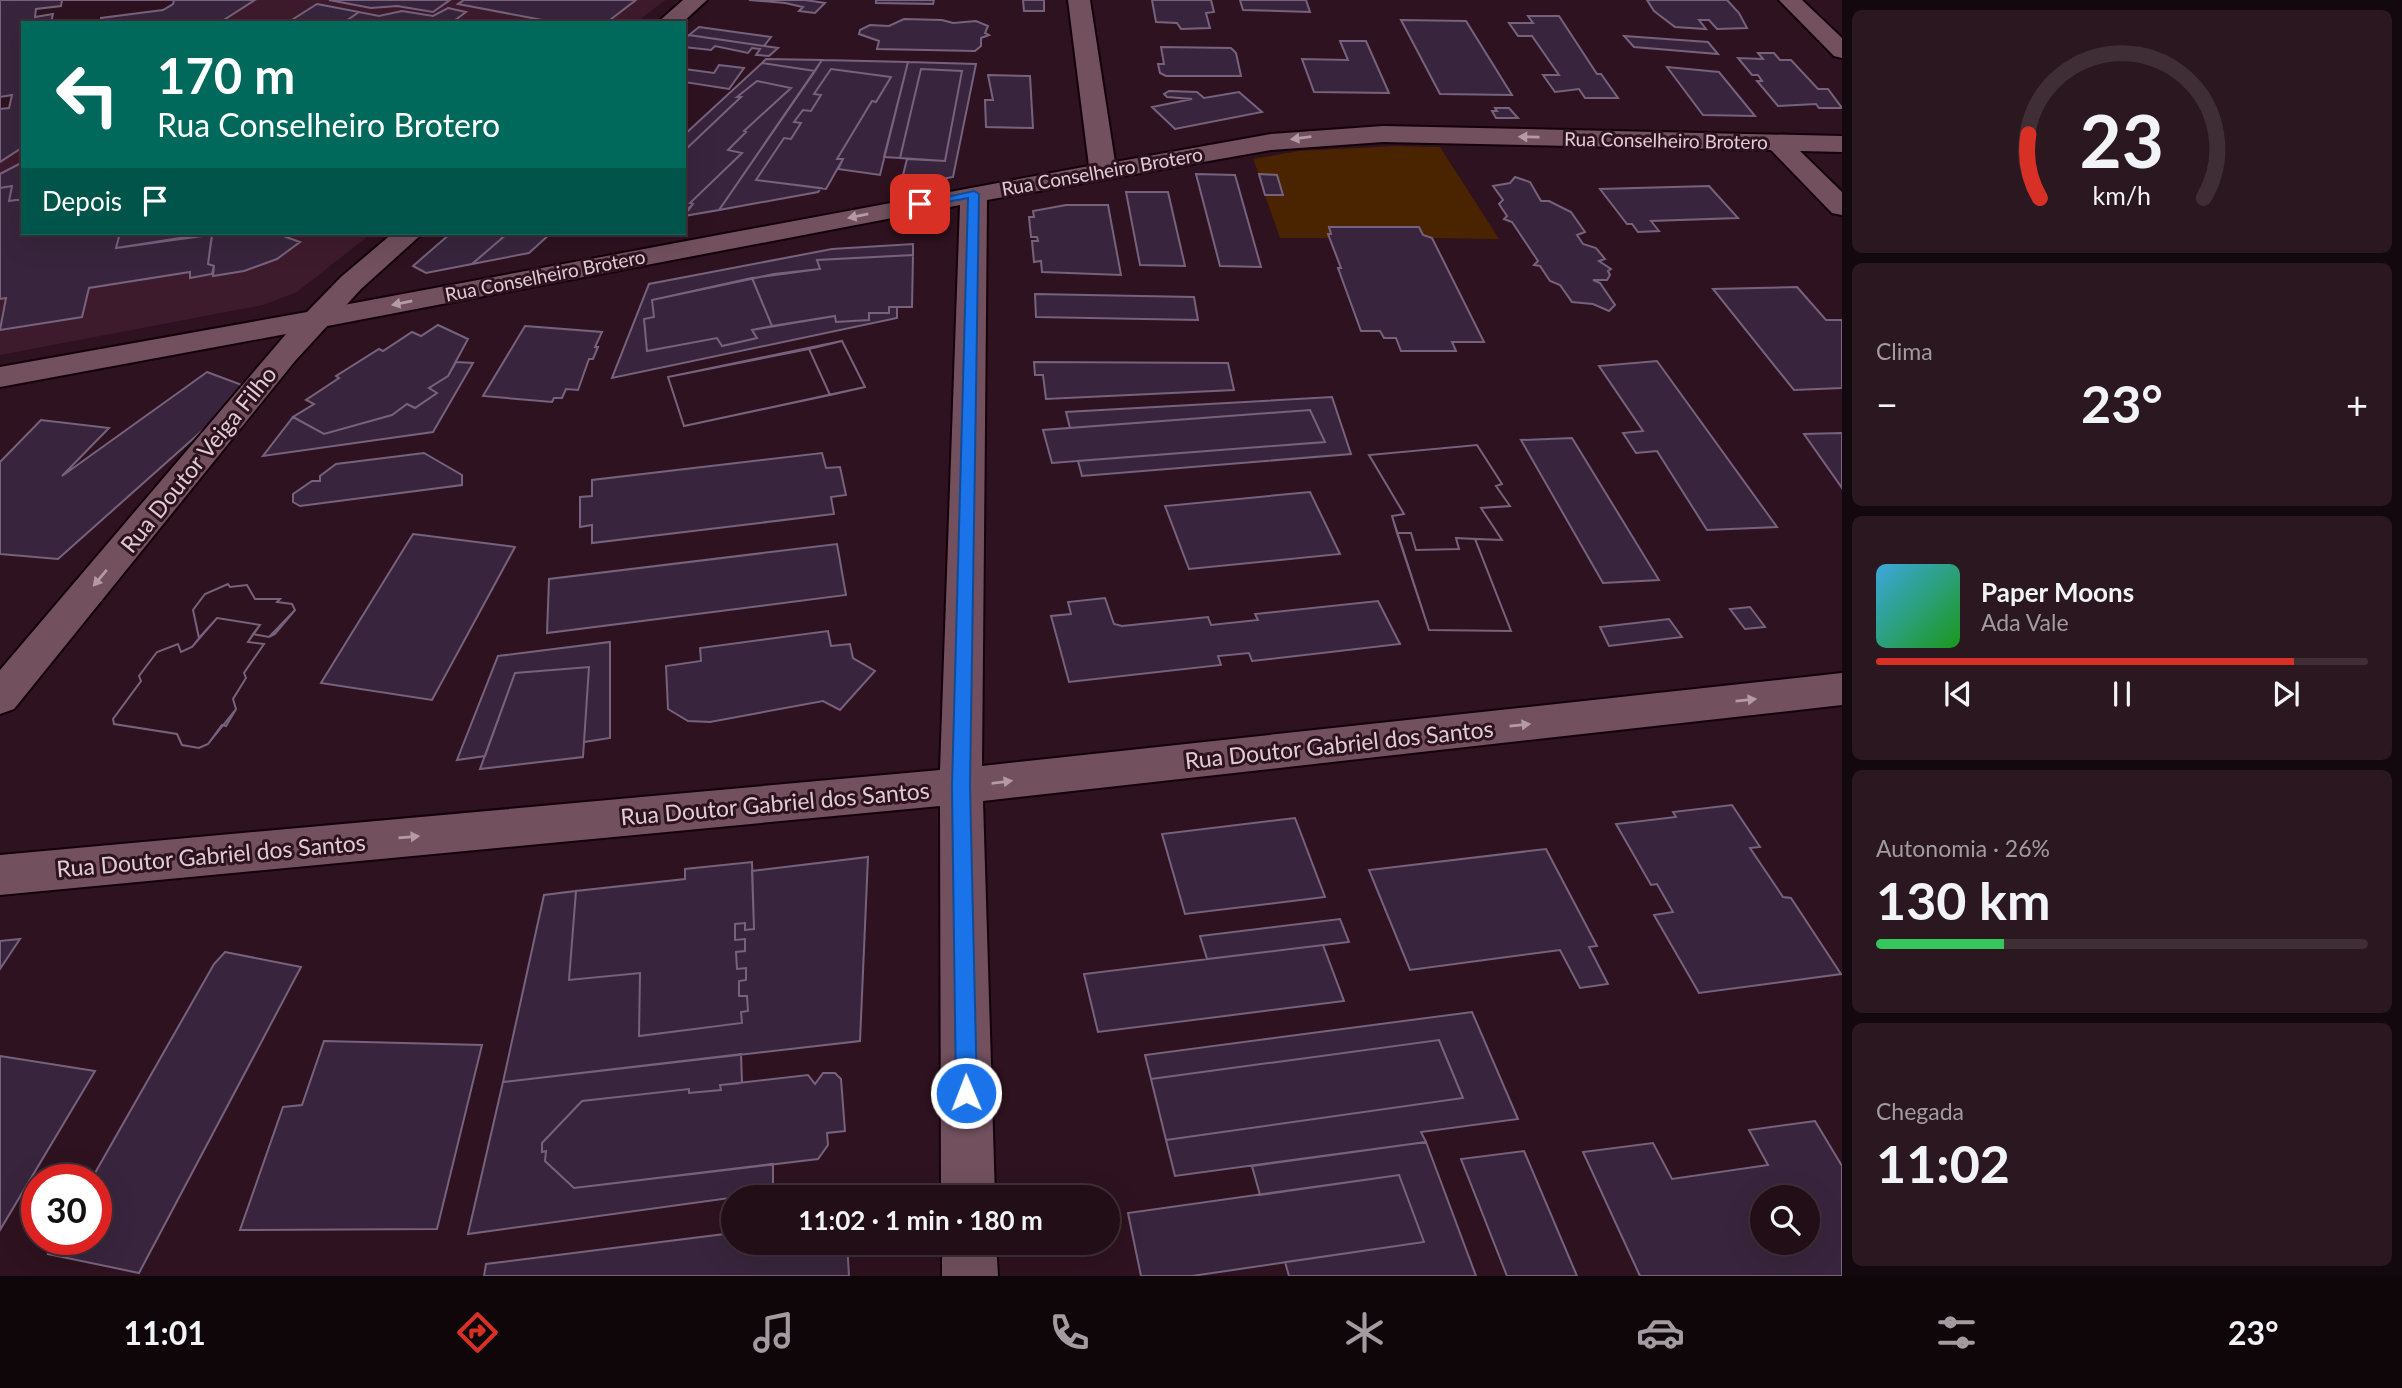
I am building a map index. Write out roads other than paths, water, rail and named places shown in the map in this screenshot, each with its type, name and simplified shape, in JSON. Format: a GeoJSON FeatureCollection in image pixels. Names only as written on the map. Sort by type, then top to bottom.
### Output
{"type":"FeatureCollection","features":[{"type":"Feature","properties":{"kind":"street"},"geometry":{"type":"LineString","coordinates":[[670,21],[696,0]]}},
{"type":"Feature","properties":{"kind":"street"},"geometry":{"type":"LineString","coordinates":[[1079,0],[1103,170]]}},
{"type":"Feature","properties":{"kind":"street"},"geometry":{"type":"LineString","coordinates":[[1790,0],[1842,51]]}},
{"type":"Feature","properties":{"kind":"street","name":"Rua Conselheiro Brotero"},"geometry":{"type":"LineString","coordinates":[[0,377],[1103,170],[1320,136],[1383,134],[1842,144]]}},
{"type":"Feature","properties":{"kind":"street"},"geometry":{"type":"LineString","coordinates":[[1777,142],[1842,207]]}},
{"type":"Feature","properties":{"kind":"street"},"geometry":{"type":"LineString","coordinates":[[968,1185],[961,786],[974,194]]}},
{"type":"Feature","properties":{"kind":"street","name":"Rua Doutor Veiga Filho"},"geometry":{"type":"LineString","coordinates":[[0,698],[226,428],[284,354],[375,260],[406,235]]}},
{"type":"Feature","properties":{"kind":"street","name":"Rua Doutor Gabriel dos Santos"},"geometry":{"type":"LineString","coordinates":[[0,875],[961,786],[1842,689]]}},
{"type":"Feature","properties":{"kind":"street"},"geometry":{"type":"LineString","coordinates":[[969,1255],[970,1276]]}}]}
